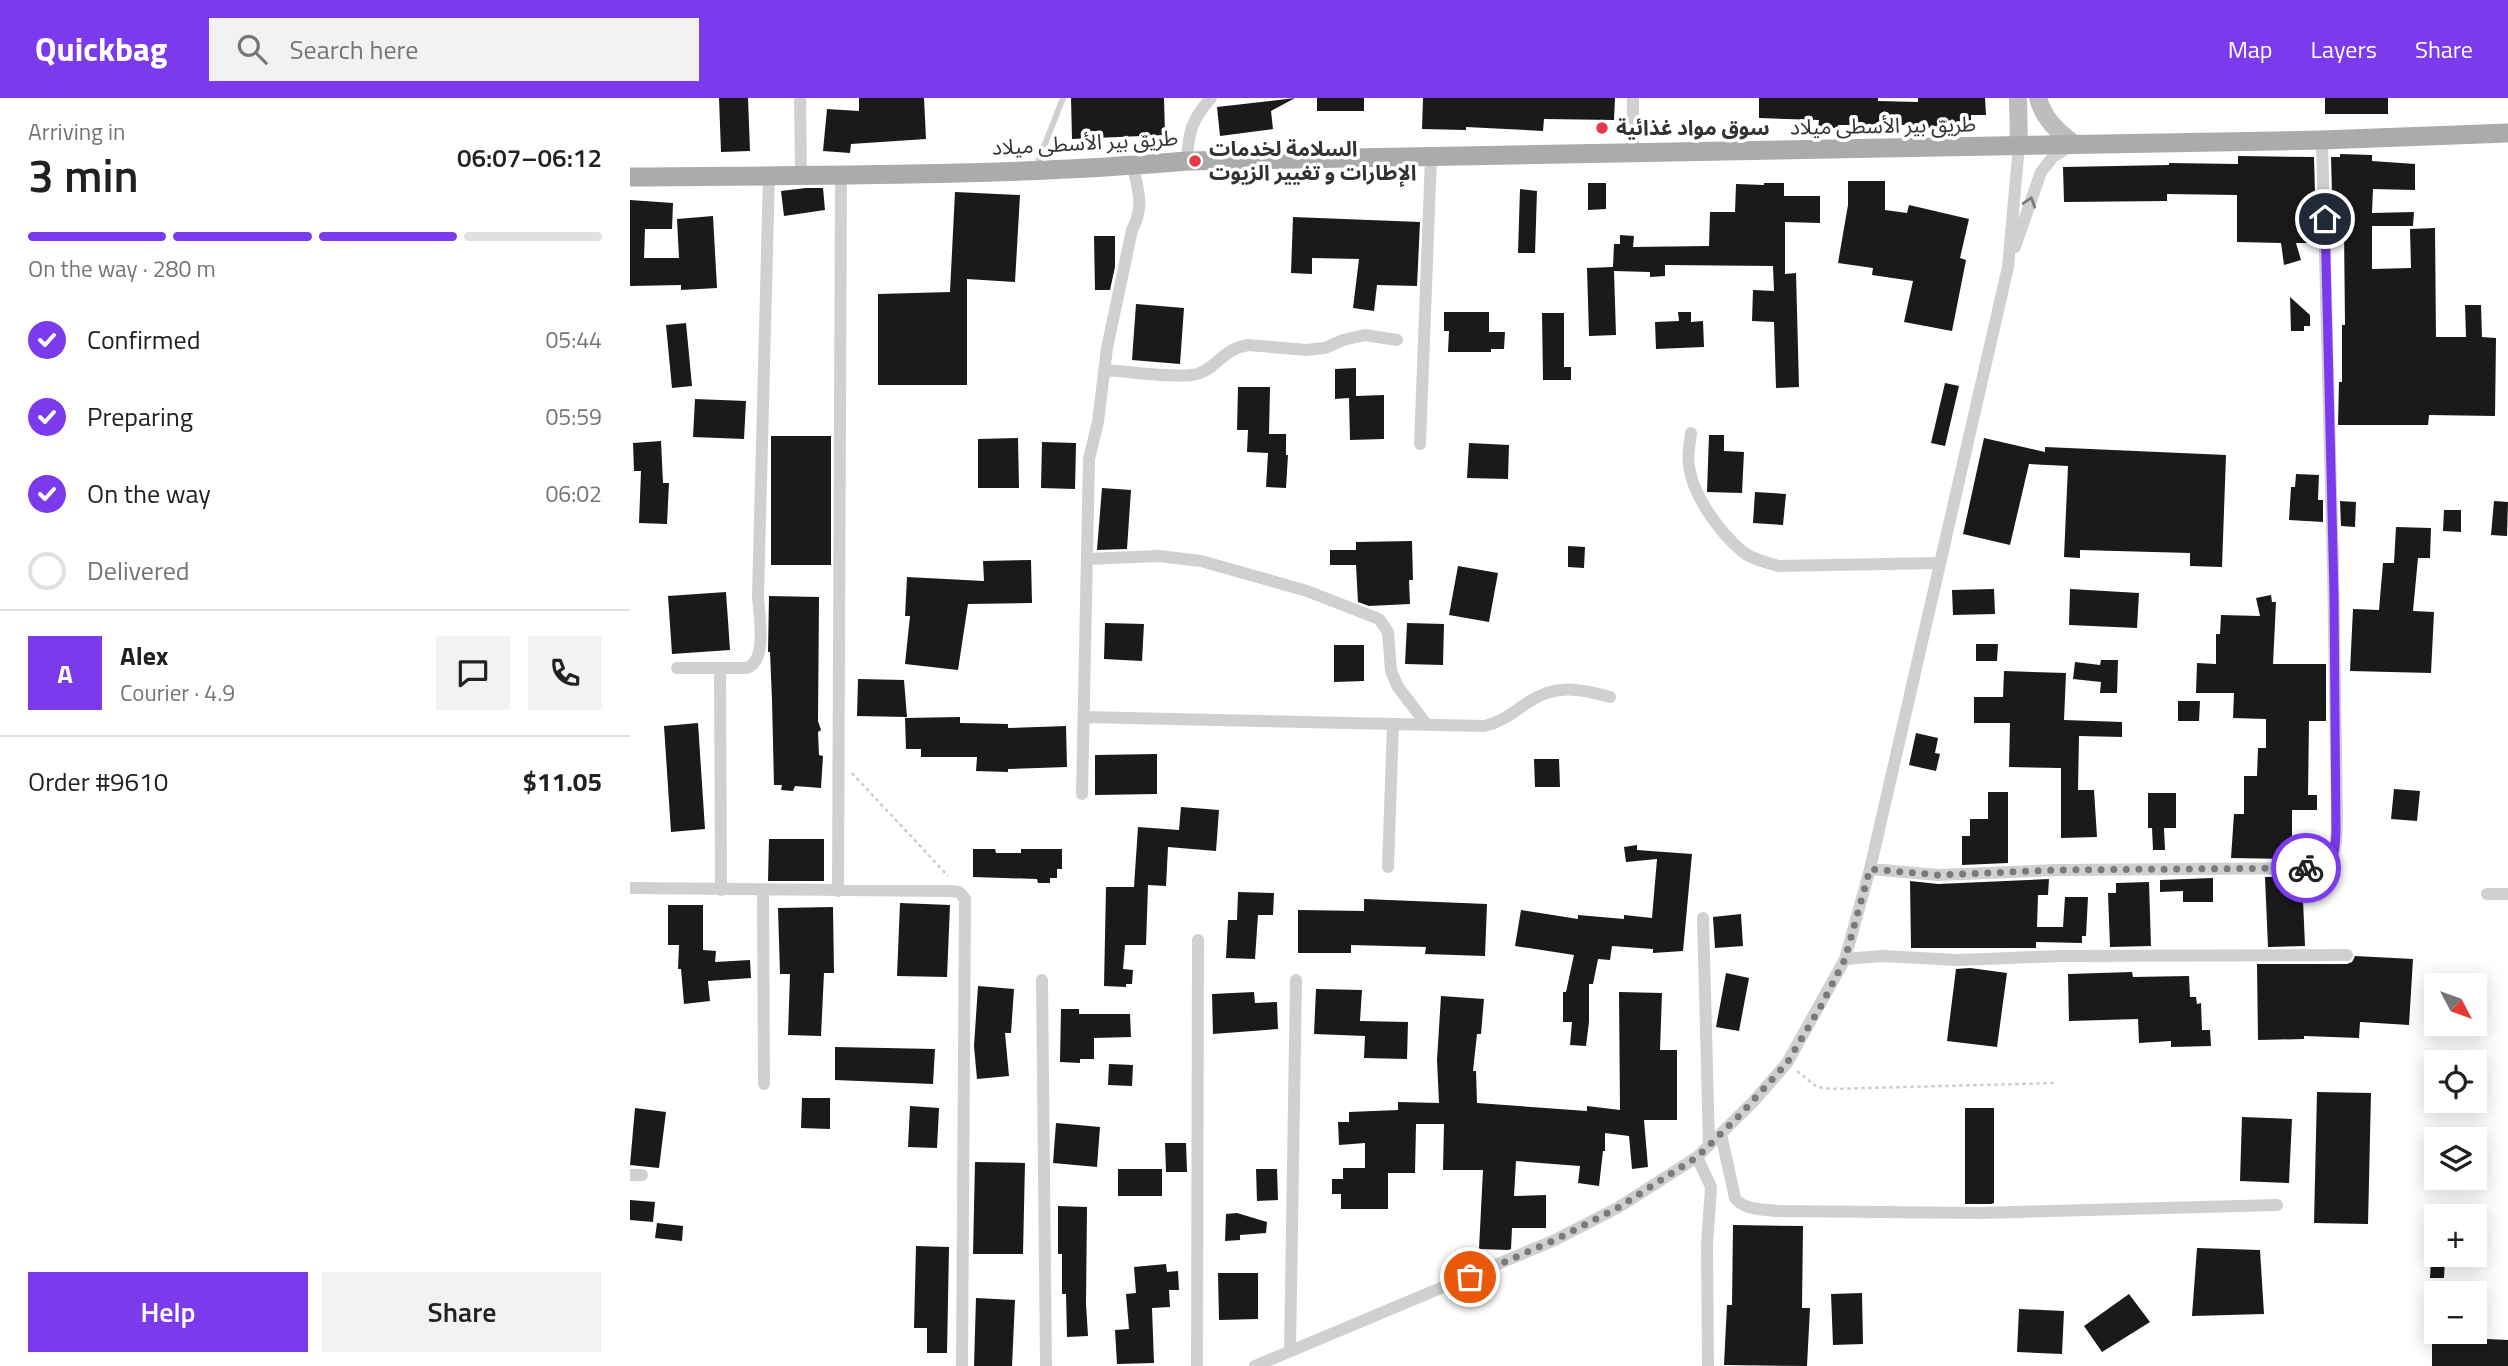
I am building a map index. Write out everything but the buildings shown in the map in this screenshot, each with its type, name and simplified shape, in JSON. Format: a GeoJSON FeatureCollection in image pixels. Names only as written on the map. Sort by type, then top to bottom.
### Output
{"type":"FeatureCollection","features":[{"type":"Feature","properties":{"kind":"main road"},"geometry":{"type":"LineString","coordinates":[[2018,98],[2019,145]]}},
{"type":"Feature","properties":{"kind":"main road"},"geometry":{"type":"LineString","coordinates":[[2038,98],[2043,114],[2056,130],[2073,143]]}},
{"type":"Feature","properties":{"kind":"main road","name":"طريق بير الأسطى ميلاد"},"geometry":{"type":"LineString","coordinates":[[630,177],[841,176],[1133,166],[1187,161],[2322,140],[2508,133]]}},
{"type":"Feature","properties":{"kind":"street"},"geometry":{"type":"LineString","coordinates":[[800,98],[801,175]]}},
{"type":"Feature","properties":{"kind":"street"},"geometry":{"type":"LineString","coordinates":[[1187,161],[1189,136],[1196,114],[1211,98]]}},
{"type":"Feature","properties":{"kind":"street"},"geometry":{"type":"LineString","coordinates":[[1633,98],[1633,154]]}},
{"type":"Feature","properties":{"kind":"street"},"geometry":{"type":"LineString","coordinates":[[1870,869],[1938,875],[2057,870],[2316,868],[2333,859],[2337,817],[2334,595],[2322,140]]}},
{"type":"Feature","properties":{"kind":"street"},"geometry":{"type":"LineString","coordinates":[[1255,1366],[1555,1240],[1619,1207],[1697,1157],[1787,1063],[1845,959],[1870,869],[2008,267],[2041,172],[2053,157],[2073,143]]}},
{"type":"Feature","properties":{"kind":"street"},"geometry":{"type":"LineString","coordinates":[[2008,267],[2019,145]]}},
{"type":"Feature","properties":{"kind":"street"},"geometry":{"type":"LineString","coordinates":[[1420,444],[1431,157]]}},
{"type":"Feature","properties":{"kind":"street"},"geometry":{"type":"LineString","coordinates":[[1082,794],[1089,458],[1098,422],[1104,369],[1132,230],[1140,215],[1141,206],[1133,166]]}},
{"type":"Feature","properties":{"kind":"street"},"geometry":{"type":"LineString","coordinates":[[677,668],[753,666],[758,660],[769,176]]}},
{"type":"Feature","properties":{"kind":"street"},"geometry":{"type":"LineString","coordinates":[[838,891],[841,176]]}},
{"type":"Feature","properties":{"kind":"street"},"geometry":{"type":"LineString","coordinates":[[1104,369],[1191,375],[1208,368],[1231,349],[1248,345],[1316,350],[1366,335],[1397,340]]}},
{"type":"Feature","properties":{"kind":"street"},"geometry":{"type":"LineString","coordinates":[[1691,433],[1689,466],[1703,505],[1726,535],[1756,559],[1778,566],[1939,563]]}},
{"type":"Feature","properties":{"kind":"street"},"geometry":{"type":"LineString","coordinates":[[1087,559],[1159,556],[1201,561],[1307,591],[1379,619],[1388,632],[1391,671],[1398,687],[1427,725]]}},
{"type":"Feature","properties":{"kind":"street"},"geometry":{"type":"LineString","coordinates":[[720,668],[721,890]]}},
{"type":"Feature","properties":{"kind":"street"},"geometry":{"type":"LineString","coordinates":[[1084,717],[1484,726],[1500,723],[1528,702],[1556,689],[1584,690],[1609,697]]}},
{"type":"Feature","properties":{"kind":"street"},"geometry":{"type":"LineString","coordinates":[[1388,867],[1393,724]]}},
{"type":"Feature","properties":{"kind":"street"},"geometry":{"type":"LineString","coordinates":[[630,888],[959,892],[965,900],[962,1366]]}},
{"type":"Feature","properties":{"kind":"street"},"geometry":{"type":"LineString","coordinates":[[763,891],[764,1084]]}},
{"type":"Feature","properties":{"kind":"street"},"geometry":{"type":"LineString","coordinates":[[2487,894],[2508,894]]}},
{"type":"Feature","properties":{"kind":"street"},"geometry":{"type":"LineString","coordinates":[[1703,918],[1709,1145]]}},
{"type":"Feature","properties":{"kind":"street"},"geometry":{"type":"LineString","coordinates":[[1197,1366],[1198,940]]}},
{"type":"Feature","properties":{"kind":"street"},"geometry":{"type":"LineString","coordinates":[[1845,959],[1882,956],[1958,960],[2061,956],[2347,955]]}},
{"type":"Feature","properties":{"kind":"street"},"geometry":{"type":"LineString","coordinates":[[1042,980],[1046,1366]]}},
{"type":"Feature","properties":{"kind":"street"},"geometry":{"type":"LineString","coordinates":[[1290,1350],[1296,980]]}},
{"type":"Feature","properties":{"kind":"street"},"geometry":{"type":"LineString","coordinates":[[1721,1133],[1735,1198],[1739,1204],[1776,1211],[1979,1213],[2277,1205]]}},
{"type":"Feature","properties":{"kind":"street"},"geometry":{"type":"LineString","coordinates":[[1697,1157],[1711,1187],[1707,1245],[1707,1366]]}},
{"type":"Feature","properties":{"kind":"lane"},"geometry":{"type":"LineString","coordinates":[[1035,169],[1063,98]]}},
{"type":"Feature","properties":{"kind":"path"},"geometry":{"type":"LineString","coordinates":[[838,758],[943,870],[959,892]]}},
{"type":"Feature","properties":{"kind":"path"},"geometry":{"type":"LineString","coordinates":[[1787,1063],[1817,1087],[1832,1089],[2054,1083]]}},
{"type":"Feature","properties":{"kind":"way so far"},"geometry":{"type":"LineString","coordinates":[[1470,1277],[1555,1240],[1664,1180],[1697,1157],[1754,1101],[1787,1063],[1845,959],[1870,869],[1938,875],[2057,870],[2306,868]]}},
{"type":"Feature","properties":{"kind":"place","name":"سوق مواد غذائية"},"geometry":{"type":"Point","coordinates":[1602,128]}},
{"type":"Feature","properties":{"kind":"place","name":"السلامة لخدمات الإطارات و تغيير الزيوت"},"geometry":{"type":"Point","coordinates":[1195,161]}},
{"type":"Feature","properties":{"kind":"route"},"geometry":{"type":"LineString","coordinates":[[2306,868],[2326,865],[2333,859],[2336,848],[2334,595],[2325,219]]}}]}
